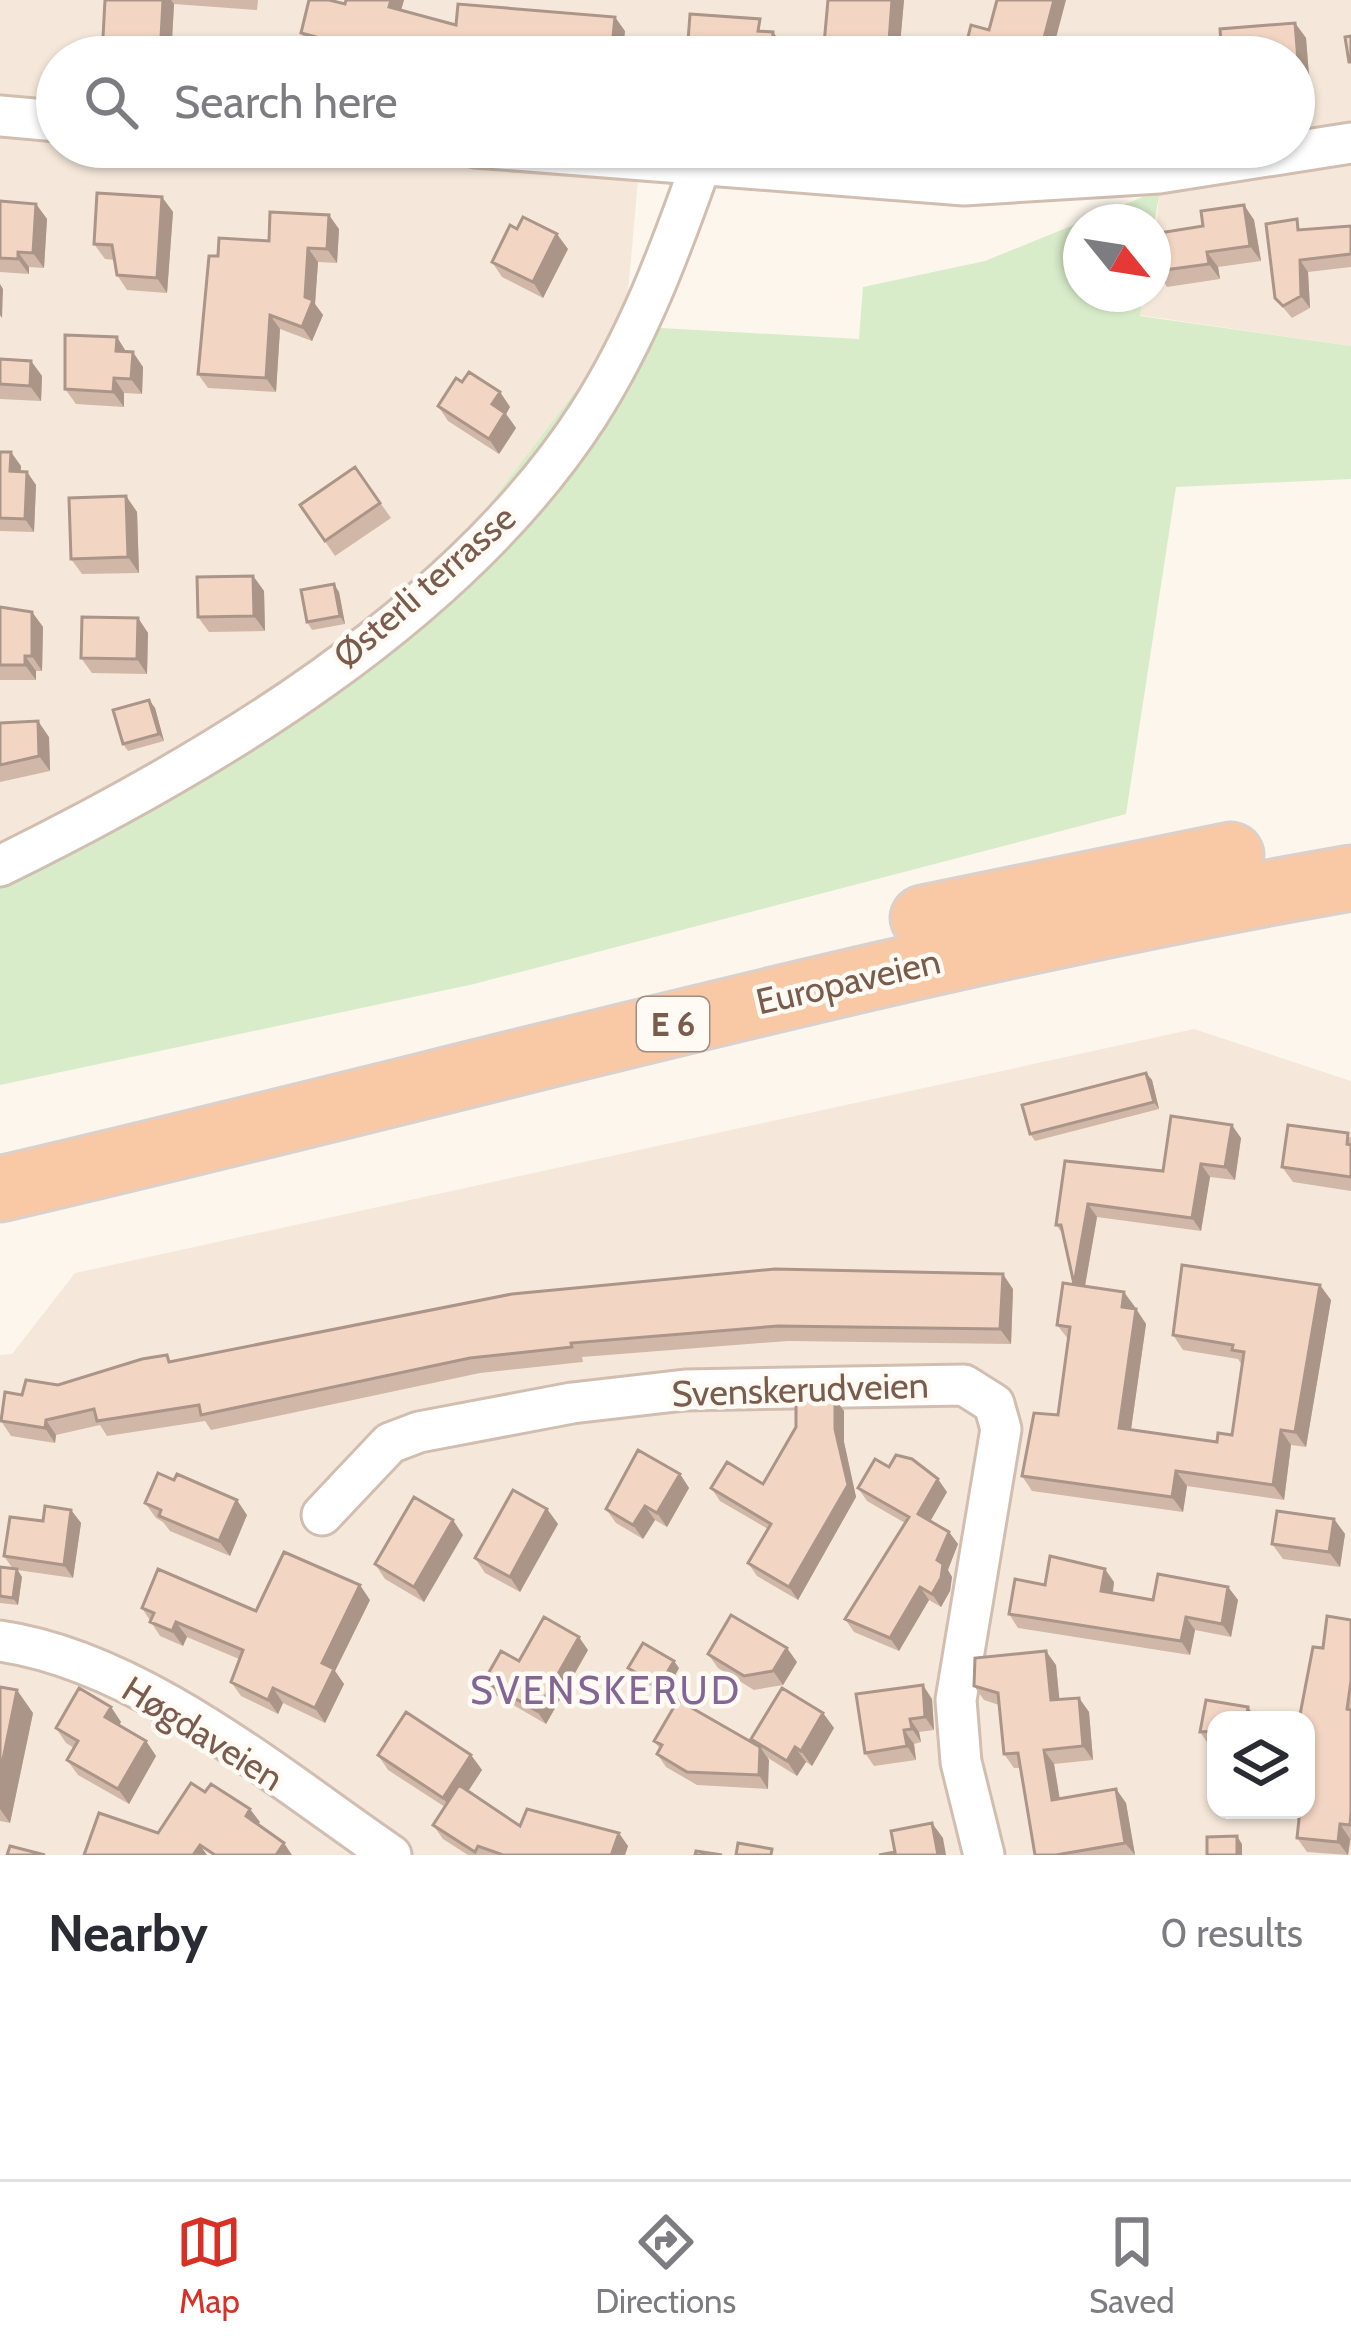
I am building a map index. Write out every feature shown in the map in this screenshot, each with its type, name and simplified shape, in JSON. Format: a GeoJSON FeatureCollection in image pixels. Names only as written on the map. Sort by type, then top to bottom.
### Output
{"type":"FeatureCollection","features":[{"type":"Feature","properties":{"kind":"highway","name":"Europaveien"},"geometry":{"type":"LineString","coordinates":[[0,1145],[910,921],[1088,881],[1351,835]]}},
{"type":"Feature","properties":{"kind":"highway","name":"Europaveien"},"geometry":{"type":"LineString","coordinates":[[0,1189],[855,978],[1096,925],[1351,878]]}},
{"type":"Feature","properties":{"kind":"street"},"geometry":{"type":"LineString","coordinates":[[0,116],[36,119]]}},
{"type":"Feature","properties":{"kind":"street"},"geometry":{"type":"LineString","coordinates":[[1315,148],[1351,143]]}},
{"type":"Feature","properties":{"kind":"street","name":"Østerli terrasse"},"geometry":{"type":"LineString","coordinates":[[0,866],[137,793],[313,682],[426,593],[499,525],[586,418],[629,347],[663,271],[700,168]]}},
{"type":"Feature","properties":{"kind":"street"},"geometry":{"type":"LineString","coordinates":[[715,168],[964,185],[1066,183],[1173,168]]}},
{"type":"Feature","properties":{"kind":"street","name":"Svenskerudveien"},"geometry":{"type":"LineString","coordinates":[[322,1515],[390,1443],[419,1432],[572,1403],[686,1390],[889,1383],[964,1385],[982,1393],[994,1404],[1001,1429],[956,1700],[962,1762],[984,1855]]}},
{"type":"Feature","properties":{"kind":"street","name":"Høgdaveien"},"geometry":{"type":"LineString","coordinates":[[0,1642],[68,1657],[129,1685],[391,1855]]}},
{"type":"Feature","properties":{"kind":"shaded area"},"geometry":{"type":"Polygon","coordinates":[[[0,0],[1351,0],[1351,346],[1139,315],[1171,312],[1171,204],[1158,204],[1159,190],[1003,168],[1315,168],[1315,36],[36,36],[36,168],[639,168],[625,326],[462,540],[289,690],[0,860],[0,0]]]}},
{"type":"Feature","properties":{"kind":"shaded area"},"geometry":{"type":"Polygon","coordinates":[[[1194,1029],[1351,1081],[1351,1855],[0,1855],[0,1355],[12,1354],[75,1273],[1194,1029]]]}},
{"type":"Feature","properties":{"kind":"green space"},"geometry":{"type":"Polygon","coordinates":[[[1160,190],[1158,204],[1125,204],[1160,190]]]}},
{"type":"Feature","properties":{"kind":"green space"},"geometry":{"type":"Polygon","coordinates":[[[1063,229],[1063,312],[1140,312],[1140,316],[1351,346],[1351,479],[1176,487],[1126,814],[474,984],[0,1085],[0,860],[289,690],[462,540],[625,326],[859,339],[863,287],[985,261],[1063,229]]]}},
{"type":"Feature","properties":{"kind":"building"},"geometry":{"type":"Polygon","coordinates":[[[105,0],[163,0],[161,36],[103,36],[105,0]]]}},
{"type":"Feature","properties":{"kind":"building"},"geometry":{"type":"Polygon","coordinates":[[[309,0],[345,4],[346,0],[391,0],[389,7],[456,25],[458,4],[615,17],[613,36],[301,33],[309,0]]]}},
{"type":"Feature","properties":{"kind":"building"},"geometry":{"type":"Polygon","coordinates":[[[828,0],[892,0],[889,36],[825,36],[828,0]]]}},
{"type":"Feature","properties":{"kind":"building"},"geometry":{"type":"Polygon","coordinates":[[[997,0],[1054,0],[1045,36],[968,36],[971,25],[989,30],[997,0]]]}},
{"type":"Feature","properties":{"kind":"building"},"geometry":{"type":"Polygon","coordinates":[[[690,14],[760,19],[758,31],[773,32],[773,36],[688,36],[690,14]]]}},
{"type":"Feature","properties":{"kind":"building"},"geometry":{"type":"Polygon","coordinates":[[[1295,23],[1296,36],[1220,36],[1220,29],[1295,23]]]}},
{"type":"Feature","properties":{"kind":"building"},"geometry":{"type":"Polygon","coordinates":[[[1351,36],[1351,62],[1349,62],[1345,37],[1351,36]]]}},
{"type":"Feature","properties":{"kind":"building"},"geometry":{"type":"Polygon","coordinates":[[[97,193],[162,197],[157,278],[117,275],[112,245],[94,244],[97,193]]]}},
{"type":"Feature","properties":{"kind":"building"},"geometry":{"type":"Polygon","coordinates":[[[0,201],[36,204],[33,253],[18,252],[18,259],[0,258],[0,201]]]}},
{"type":"Feature","properties":{"kind":"building"},"geometry":{"type":"Polygon","coordinates":[[[1244,205],[1250,246],[1207,252],[1209,264],[1171,269],[1171,231],[1203,226],[1201,211],[1244,205]]]}},
{"type":"Feature","properties":{"kind":"building"},"geometry":{"type":"Polygon","coordinates":[[[270,212],[329,215],[327,249],[308,248],[305,297],[313,300],[302,327],[270,315],[266,378],[198,374],[209,256],[218,256],[219,238],[269,241],[270,212]]]}},
{"type":"Feature","properties":{"kind":"building"},"geometry":{"type":"Polygon","coordinates":[[[523,217],[557,234],[533,282],[492,262],[510,225],[517,229],[523,217]]]}},
{"type":"Feature","properties":{"kind":"building"},"geometry":{"type":"Polygon","coordinates":[[[1297,219],[1298,230],[1351,226],[1351,254],[1300,260],[1301,296],[1283,306],[1275,298],[1266,224],[1297,219]]]}},
{"type":"Feature","properties":{"kind":"building"},"geometry":{"type":"Polygon","coordinates":[[[65,335],[117,337],[116,351],[133,352],[131,379],[114,378],[113,392],[65,389],[65,335]]]}},
{"type":"Feature","properties":{"kind":"building"},"geometry":{"type":"Polygon","coordinates":[[[0,359],[31,361],[30,386],[0,384],[0,359]]]}},
{"type":"Feature","properties":{"kind":"building"},"geometry":{"type":"Polygon","coordinates":[[[469,372],[500,392],[492,404],[505,413],[489,439],[438,406],[456,378],[462,382],[469,372]]]}},
{"type":"Feature","properties":{"kind":"building"},"geometry":{"type":"Polygon","coordinates":[[[0,452],[11,452],[10,471],[27,472],[25,519],[0,518],[0,452]]]}},
{"type":"Feature","properties":{"kind":"building"},"geometry":{"type":"Polygon","coordinates":[[[355,467],[380,503],[325,541],[300,505],[355,467]]]}},
{"type":"Feature","properties":{"kind":"building"},"geometry":{"type":"Polygon","coordinates":[[[126,496],[128,557],[71,559],[69,498],[126,496]]]}},
{"type":"Feature","properties":{"kind":"building"},"geometry":{"type":"Polygon","coordinates":[[[253,576],[254,616],[198,617],[197,577],[253,576]]]}},
{"type":"Feature","properties":{"kind":"building"},"geometry":{"type":"Polygon","coordinates":[[[334,584],[340,616],[307,622],[301,590],[334,584]]]}},
{"type":"Feature","properties":{"kind":"building"},"geometry":{"type":"Polygon","coordinates":[[[0,607],[32,612],[32,656],[25,656],[25,665],[0,665],[0,607]]]}},
{"type":"Feature","properties":{"kind":"building"},"geometry":{"type":"Polygon","coordinates":[[[82,617],[138,618],[137,659],[81,658],[82,617]]]}},
{"type":"Feature","properties":{"kind":"building"},"geometry":{"type":"Polygon","coordinates":[[[149,700],[159,734],[123,744],[113,710],[149,700]]]}},
{"type":"Feature","properties":{"kind":"building"},"geometry":{"type":"Polygon","coordinates":[[[38,721],[39,756],[0,765],[0,723],[38,721]]]}},
{"type":"Feature","properties":{"kind":"building"},"geometry":{"type":"Polygon","coordinates":[[[1146,1073],[1154,1102],[1030,1134],[1022,1105],[1146,1073]]]}},
{"type":"Feature","properties":{"kind":"building"},"geometry":{"type":"Polygon","coordinates":[[[1171,1116],[1232,1125],[1225,1167],[1201,1164],[1192,1218],[1088,1204],[1074,1284],[1061,1225],[1056,1225],[1065,1161],[1163,1171],[1171,1116]]]}},
{"type":"Feature","properties":{"kind":"building"},"geometry":{"type":"Polygon","coordinates":[[[1288,1125],[1348,1133],[1351,1177],[1282,1167],[1288,1125]]]}},
{"type":"Feature","properties":{"kind":"building"},"geometry":{"type":"Polygon","coordinates":[[[1182,1265],[1320,1285],[1295,1432],[1281,1430],[1273,1485],[1176,1471],[1172,1497],[1022,1476],[1034,1413],[1058,1415],[1070,1327],[1057,1325],[1063,1283],[1124,1292],[1122,1307],[1136,1309],[1119,1428],[1217,1442],[1218,1433],[1232,1435],[1244,1352],[1232,1350],[1233,1345],[1173,1335],[1182,1265]]]}},
{"type":"Feature","properties":{"kind":"building"},"geometry":{"type":"Polygon","coordinates":[[[775,1269],[1003,1274],[1000,1329],[778,1326],[571,1343],[572,1347],[470,1358],[201,1415],[199,1405],[97,1421],[94,1409],[46,1420],[45,1428],[1,1421],[5,1392],[22,1395],[26,1380],[58,1385],[142,1359],[167,1355],[169,1362],[512,1294],[775,1269]]]}},
{"type":"Feature","properties":{"kind":"building"},"geometry":{"type":"Polygon","coordinates":[[[835,1399],[835,1429],[848,1485],[789,1587],[748,1563],[771,1524],[711,1488],[727,1462],[763,1484],[796,1427],[796,1400],[835,1399]]]}},
{"type":"Feature","properties":{"kind":"building"},"geometry":{"type":"Polygon","coordinates":[[[638,1450],[680,1474],[657,1513],[645,1506],[633,1525],[606,1509],[638,1450]]]}},
{"type":"Feature","properties":{"kind":"building"},"geometry":{"type":"Polygon","coordinates":[[[896,1455],[912,1459],[938,1479],[918,1514],[949,1532],[937,1560],[943,1564],[941,1578],[932,1594],[920,1587],[890,1638],[845,1619],[909,1517],[858,1488],[875,1459],[889,1467],[896,1455]]]}},
{"type":"Feature","properties":{"kind":"building"},"geometry":{"type":"Polygon","coordinates":[[[158,1473],[174,1480],[177,1474],[237,1500],[219,1541],[159,1516],[161,1510],[145,1503],[158,1473]]]}},
{"type":"Feature","properties":{"kind":"building"},"geometry":{"type":"Polygon","coordinates":[[[513,1490],[547,1509],[510,1577],[475,1558],[513,1490]]]}},
{"type":"Feature","properties":{"kind":"building"},"geometry":{"type":"Polygon","coordinates":[[[414,1497],[453,1520],[414,1587],[375,1564],[414,1497]]]}},
{"type":"Feature","properties":{"kind":"building"},"geometry":{"type":"Polygon","coordinates":[[[45,1506],[71,1510],[64,1565],[4,1556],[10,1517],[43,1521],[45,1506]]]}},
{"type":"Feature","properties":{"kind":"building"},"geometry":{"type":"Polygon","coordinates":[[[1277,1511],[1334,1519],[1329,1552],[1272,1544],[1277,1511]]]}},
{"type":"Feature","properties":{"kind":"building"},"geometry":{"type":"Polygon","coordinates":[[[284,1552],[360,1585],[322,1663],[334,1669],[315,1708],[273,1688],[268,1700],[231,1682],[243,1650],[176,1622],[172,1631],[150,1622],[154,1613],[142,1608],[158,1569],[256,1611],[284,1552]]]}},
{"type":"Feature","properties":{"kind":"building"},"geometry":{"type":"Polygon","coordinates":[[[1050,1556],[1105,1569],[1101,1591],[1153,1600],[1158,1574],[1228,1587],[1222,1624],[1186,1617],[1181,1641],[1009,1614],[1015,1579],[1045,1585],[1050,1556]]]}},
{"type":"Feature","properties":{"kind":"building"},"geometry":{"type":"Polygon","coordinates":[[[0,1567],[17,1569],[13,1598],[0,1596],[0,1567]]]}},
{"type":"Feature","properties":{"kind":"building"},"geometry":{"type":"Polygon","coordinates":[[[731,1615],[787,1648],[773,1671],[744,1676],[708,1654],[731,1615]]]}},
{"type":"Feature","properties":{"kind":"building"},"geometry":{"type":"Polygon","coordinates":[[[1327,1616],[1351,1620],[1347,1709],[1351,1710],[1351,1812],[1350,1825],[1340,1824],[1338,1842],[1297,1838],[1299,1819],[1315,1819],[1315,1711],[1301,1711],[1313,1647],[1323,1648],[1327,1616]]]}},
{"type":"Feature","properties":{"kind":"building"},"geometry":{"type":"Polygon","coordinates":[[[544,1617],[579,1637],[537,1711],[484,1681],[501,1651],[519,1661],[544,1617]]]}},
{"type":"Feature","properties":{"kind":"building"},"geometry":{"type":"Polygon","coordinates":[[[643,1643],[674,1661],[659,1686],[628,1668],[643,1643]]]}},
{"type":"Feature","properties":{"kind":"building"},"geometry":{"type":"Polygon","coordinates":[[[1046,1651],[1051,1700],[1079,1698],[1083,1746],[1044,1750],[1052,1800],[1116,1789],[1125,1843],[1035,1855],[1018,1753],[1004,1754],[998,1693],[974,1686],[975,1658],[1046,1651]]]}},
{"type":"Feature","properties":{"kind":"building"},"geometry":{"type":"Polygon","coordinates":[[[923,1685],[925,1717],[910,1719],[912,1729],[904,1730],[907,1746],[865,1753],[856,1694],[923,1685]]]}},
{"type":"Feature","properties":{"kind":"building"},"geometry":{"type":"Polygon","coordinates":[[[0,1687],[17,1690],[0,1774],[0,1687]]]}},
{"type":"Feature","properties":{"kind":"building"},"geometry":{"type":"Polygon","coordinates":[[[79,1688],[111,1707],[105,1717],[146,1741],[118,1789],[67,1760],[78,1741],[56,1728],[79,1688]]]}},
{"type":"Feature","properties":{"kind":"building"},"geometry":{"type":"Polygon","coordinates":[[[782,1688],[823,1713],[801,1751],[795,1747],[787,1761],[751,1739],[782,1688]]]}},
{"type":"Feature","properties":{"kind":"building"},"geometry":{"type":"Polygon","coordinates":[[[678,1700],[760,1747],[759,1775],[687,1772],[657,1754],[662,1745],[654,1741],[678,1700]]]}},
{"type":"Feature","properties":{"kind":"building"},"geometry":{"type":"Polygon","coordinates":[[[1206,1700],[1248,1707],[1247,1711],[1207,1711],[1207,1732],[1200,1732],[1206,1700]]]}},
{"type":"Feature","properties":{"kind":"building"},"geometry":{"type":"Polygon","coordinates":[[[406,1712],[471,1755],[443,1798],[378,1755],[406,1712]]]}},
{"type":"Feature","properties":{"kind":"building"},"geometry":{"type":"Polygon","coordinates":[[[191,1783],[205,1792],[211,1784],[250,1809],[246,1816],[284,1843],[276,1855],[215,1855],[200,1845],[193,1855],[84,1855],[99,1813],[158,1833],[191,1783]]]}},
{"type":"Feature","properties":{"kind":"building"},"geometry":{"type":"Polygon","coordinates":[[[459,1785],[520,1826],[527,1809],[619,1833],[615,1855],[503,1855],[478,1846],[475,1852],[433,1825],[459,1785]]]}},
{"type":"Feature","properties":{"kind":"building"},"geometry":{"type":"Polygon","coordinates":[[[932,1823],[938,1855],[879,1855],[895,1852],[891,1831],[932,1823]]]}},
{"type":"Feature","properties":{"kind":"building"},"geometry":{"type":"Polygon","coordinates":[[[1237,1836],[1237,1855],[1207,1855],[1207,1837],[1237,1836]]]}},
{"type":"Feature","properties":{"kind":"building"},"geometry":{"type":"Polygon","coordinates":[[[738,1843],[772,1849],[771,1855],[736,1855],[738,1843]]]}},
{"type":"Feature","properties":{"kind":"building"},"geometry":{"type":"Polygon","coordinates":[[[10,1846],[45,1855],[7,1855],[10,1846]]]}},
{"type":"Feature","properties":{"kind":"district","name":"SVENSKERUD"},"geometry":{"type":"Point","coordinates":[606,1690]}}]}
